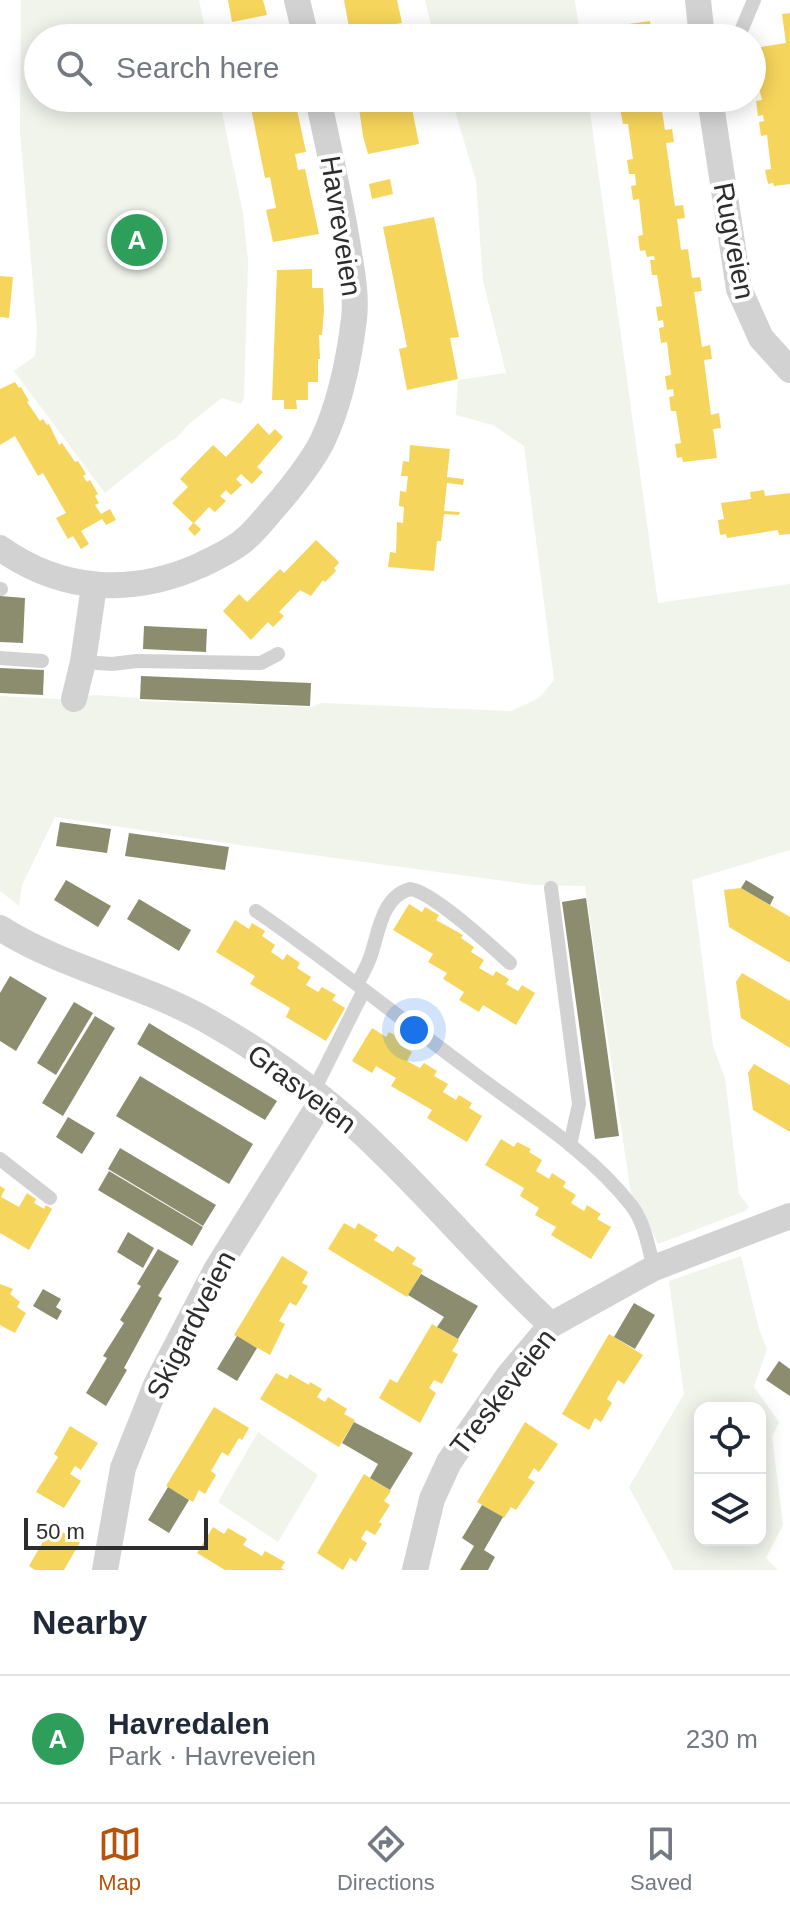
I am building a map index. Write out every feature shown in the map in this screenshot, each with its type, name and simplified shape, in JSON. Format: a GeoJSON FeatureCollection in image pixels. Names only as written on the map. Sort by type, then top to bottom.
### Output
{"type":"FeatureCollection","features":[{"type":"Feature","properties":{"kind":"street"},"geometry":{"type":"LineString","coordinates":[[297,0],[303,24]]}},
{"type":"Feature","properties":{"kind":"street"},"geometry":{"type":"LineString","coordinates":[[698,0],[701,24]]}},
{"type":"Feature","properties":{"kind":"street","name":"Havreveien"},"geometry":{"type":"LineString","coordinates":[[0,548],[43,571],[94,586],[172,578],[243,541],[297,480],[321,444],[341,391],[356,291],[321,112]]}},
{"type":"Feature","properties":{"kind":"street","name":"Rugveien"},"geometry":{"type":"LineString","coordinates":[[712,112],[739,289],[761,338],[790,370]]}},
{"type":"Feature","properties":{"kind":"street"},"geometry":{"type":"LineString","coordinates":[[74,699],[83,662],[94,586]]}},
{"type":"Feature","properties":{"kind":"street","name":"Grasveien"},"geometry":{"type":"LineString","coordinates":[[0,928],[89,970],[147,991],[205,1020],[318,1096],[381,1151],[551,1325]]}},
{"type":"Feature","properties":{"kind":"street","name":"Skigardveien"},"geometry":{"type":"LineString","coordinates":[[105,1570],[123,1468],[156,1385],[216,1270],[318,1096]]}},
{"type":"Feature","properties":{"kind":"street","name":"Treskeveien"},"geometry":{"type":"LineString","coordinates":[[415,1570],[432,1499],[449,1462],[509,1375],[551,1325],[654,1268],[790,1216]]}},
{"type":"Feature","properties":{"kind":"lane"},"geometry":{"type":"LineString","coordinates":[[744,24],[754,0]]}},
{"type":"Feature","properties":{"kind":"lane"},"geometry":{"type":"LineString","coordinates":[[83,662],[261,663],[278,654]]}},
{"type":"Feature","properties":{"kind":"lane"},"geometry":{"type":"LineString","coordinates":[[0,658],[42,661]]}},
{"type":"Feature","properties":{"kind":"lane"},"geometry":{"type":"LineString","coordinates":[[551,888],[579,1104],[570,1145]]}},
{"type":"Feature","properties":{"kind":"lane"},"geometry":{"type":"LineString","coordinates":[[318,1096],[372,954],[378,927],[388,907],[400,894],[410,889],[431,899],[510,963]]}},
{"type":"Feature","properties":{"kind":"lane"},"geometry":{"type":"LineString","coordinates":[[256,911],[594,1166],[632,1207],[645,1233],[654,1268]]}},
{"type":"Feature","properties":{"kind":"lane"},"geometry":{"type":"LineString","coordinates":[[0,1159],[50,1198]]}},
{"type":"Feature","properties":{"kind":"shaded area"},"geometry":{"type":"Polygon","coordinates":[[[21,0],[199,0],[204,24],[24,24],[24,112],[222,112],[243,213],[248,261],[244,398],[241,404],[222,398],[105,493],[14,371],[35,356],[37,330],[20,131],[21,0]]]}},
{"type":"Feature","properties":{"kind":"shaded area"},"geometry":{"type":"Polygon","coordinates":[[[425,0],[575,0],[578,24],[431,24],[425,0]]]}},
{"type":"Feature","properties":{"kind":"shaded area"},"geometry":{"type":"Polygon","coordinates":[[[455,112],[590,112],[658,603],[790,584],[790,850],[692,880],[713,1046],[725,1078],[739,1194],[749,1207],[658,1244],[631,1194],[585,886],[533,885],[55,817],[22,885],[19,906],[0,891],[0,696],[60,699],[95,695],[139,698],[140,701],[311,707],[321,703],[511,711],[539,698],[554,680],[524,446],[493,425],[456,415],[458,380],[506,373],[483,281],[476,181],[455,112]]]}},
{"type":"Feature","properties":{"kind":"shaded area"},"geometry":{"type":"Polygon","coordinates":[[[741,1256],[767,1349],[754,1387],[765,1402],[694,1402],[694,1546],[766,1546],[766,1404],[779,1422],[772,1437],[783,1525],[766,1558],[778,1570],[674,1570],[629,1487],[684,1394],[669,1281],[741,1256]]]}},
{"type":"Feature","properties":{"kind":"shaded area"},"geometry":{"type":"Polygon","coordinates":[[[258,1432],[318,1475],[278,1542],[218,1502],[258,1432]]]}},
{"type":"Feature","properties":{"kind":"building: Homes"},"geometry":{"type":"Polygon","coordinates":[[[228,0],[263,0],[267,15],[232,22],[228,0]]]}},
{"type":"Feature","properties":{"kind":"building: Homes"},"geometry":{"type":"Polygon","coordinates":[[[344,0],[397,0],[402,23],[348,24],[344,0]]]}},
{"type":"Feature","properties":{"kind":"building: Homes"},"geometry":{"type":"Polygon","coordinates":[[[790,13],[790,184],[774,186],[773,183],[768,184],[765,170],[771,169],[767,135],[761,136],[759,122],[764,121],[763,115],[758,116],[757,112],[766,112],[766,46],[786,43],[782,14],[790,13]]]}},
{"type":"Feature","properties":{"kind":"building: Homes"},"geometry":{"type":"Polygon","coordinates":[[[252,112],[297,112],[306,152],[295,154],[298,170],[305,169],[319,234],[273,242],[266,210],[276,208],[270,177],[265,178],[252,112]]]}},
{"type":"Feature","properties":{"kind":"building: Homes"},"geometry":{"type":"Polygon","coordinates":[[[360,112],[413,112],[419,144],[368,154],[360,112]]]}},
{"type":"Feature","properties":{"kind":"building: Homes"},"geometry":{"type":"Polygon","coordinates":[[[621,112],[662,112],[665,130],[672,129],[674,142],[666,143],[675,206],[683,205],[685,218],[677,219],[681,250],[688,249],[692,278],[700,277],[702,291],[694,292],[702,347],[710,345],[712,359],[704,360],[711,415],[719,413],[721,428],[713,429],[717,458],[683,462],[682,457],[677,458],[675,444],[681,443],[676,411],[671,411],[669,397],[674,396],[673,389],[667,390],[665,376],[671,375],[667,342],[661,343],[659,328],[664,327],[663,320],[658,321],[656,307],[662,306],[657,275],[652,275],[650,260],[655,260],[654,256],[647,257],[645,250],[640,251],[638,236],[643,235],[639,199],[633,200],[631,186],[636,185],[635,174],[629,174],[627,160],[633,159],[628,124],[623,124],[621,112]]]}},
{"type":"Feature","properties":{"kind":"building: Homes"},"geometry":{"type":"Polygon","coordinates":[[[390,179],[393,194],[372,199],[369,184],[390,179]]]}},
{"type":"Feature","properties":{"kind":"building: Homes"},"geometry":{"type":"Polygon","coordinates":[[[434,217],[459,337],[450,338],[458,379],[407,390],[399,349],[407,347],[383,227],[434,217]]]}},
{"type":"Feature","properties":{"kind":"building: Homes"},"geometry":{"type":"Polygon","coordinates":[[[312,269],[312,288],[323,288],[318,382],[308,382],[308,400],[296,400],[297,409],[284,409],[284,400],[272,400],[277,270],[312,269]]]}},
{"type":"Feature","properties":{"kind":"building: Homes"},"geometry":{"type":"Polygon","coordinates":[[[0,276],[13,277],[9,318],[0,317],[0,276]]]}},
{"type":"Feature","properties":{"kind":"building: Homes"},"geometry":{"type":"Polygon","coordinates":[[[15,382],[40,421],[43,419],[49,424],[59,445],[62,443],[75,462],[78,461],[86,474],[83,476],[87,482],[90,480],[98,494],[95,496],[99,503],[95,505],[101,514],[110,509],[116,520],[106,525],[102,519],[81,531],[89,544],[81,549],[73,536],[68,539],[56,518],[66,513],[43,473],[38,476],[15,436],[0,445],[0,389],[15,382]]]}},
{"type":"Feature","properties":{"kind":"building: Homes"},"geometry":{"type":"Polygon","coordinates":[[[258,423],[269,435],[275,429],[283,437],[257,467],[263,472],[252,484],[241,474],[236,479],[242,485],[231,495],[226,490],[220,496],[226,501],[215,512],[209,507],[194,523],[201,529],[195,536],[188,529],[193,523],[172,503],[188,487],[180,479],[213,445],[226,457],[258,423]]]}},
{"type":"Feature","properties":{"kind":"building: Homes"},"geometry":{"type":"Polygon","coordinates":[[[410,445],[450,449],[447,477],[464,479],[463,485],[447,483],[444,511],[460,512],[459,515],[444,514],[434,571],[388,567],[390,552],[396,553],[397,522],[403,523],[404,507],[399,506],[400,491],[406,492],[408,476],[401,476],[403,461],[409,462],[410,445]]]}},
{"type":"Feature","properties":{"kind":"building: Homes"},"geometry":{"type":"Polygon","coordinates":[[[764,490],[765,496],[790,493],[790,534],[779,535],[778,530],[727,538],[726,534],[720,535],[718,520],[724,519],[721,503],[751,499],[750,492],[764,490]]]}},
{"type":"Feature","properties":{"kind":"building: Homes"},"geometry":{"type":"Polygon","coordinates":[[[316,540],[339,563],[334,568],[336,571],[325,582],[323,580],[311,596],[300,590],[279,612],[284,616],[273,627],[268,622],[251,640],[223,611],[239,594],[247,602],[280,569],[284,573],[316,540]]]}},
{"type":"Feature","properties":{"kind":"building: Homes"},"geometry":{"type":"Polygon","coordinates":[[[741,888],[790,917],[790,963],[729,927],[724,890],[741,888]]]}},
{"type":"Feature","properties":{"kind":"building: Homes"},"geometry":{"type":"Polygon","coordinates":[[[409,904],[422,912],[425,907],[439,915],[436,920],[463,935],[461,938],[474,947],[471,952],[484,960],[479,968],[493,976],[496,971],[509,979],[506,984],[518,991],[522,985],[535,993],[516,1025],[483,1005],[479,1012],[459,1000],[464,992],[443,979],[447,973],[428,962],[433,954],[393,930],[409,904]]]}},
{"type":"Feature","properties":{"kind":"building: Homes"},"geometry":{"type":"Polygon","coordinates":[[[235,920],[249,929],[252,923],[265,931],[262,936],[275,945],[271,952],[283,960],[287,954],[300,963],[297,968],[311,977],[306,985],[318,992],[322,987],[336,995],[332,1000],[345,1008],[326,1041],[286,1017],[290,1008],[250,984],[255,976],[216,952],[235,920]]]}},
{"type":"Feature","properties":{"kind":"building: Homes"},"geometry":{"type":"Polygon","coordinates":[[[742,973],[790,1001],[790,1048],[741,1018],[736,982],[742,973]]]}},
{"type":"Feature","properties":{"kind":"building: Homes"},"geometry":{"type":"Polygon","coordinates":[[[372,1028],[386,1037],[389,1032],[402,1039],[399,1044],[412,1052],[407,1061],[420,1068],[424,1063],[437,1071],[434,1076],[448,1084],[443,1092],[456,1100],[459,1095],[472,1103],[469,1108],[482,1116],[467,1142],[427,1118],[432,1110],[391,1086],[396,1078],[376,1066],[372,1073],[352,1061],[372,1028]]]}},
{"type":"Feature","properties":{"kind":"building: Homes"},"geometry":{"type":"Polygon","coordinates":[[[754,1064],[790,1085],[790,1132],[753,1110],[748,1073],[754,1064]]]}},
{"type":"Feature","properties":{"kind":"building: Homes"},"geometry":{"type":"Polygon","coordinates":[[[501,1139],[514,1147],[517,1142],[531,1149],[529,1152],[542,1160],[536,1171],[549,1179],[552,1173],[566,1182],[563,1187],[576,1195],[571,1203],[584,1211],[587,1205],[601,1214],[597,1219],[611,1227],[591,1259],[551,1235],[556,1227],[535,1215],[539,1208],[520,1196],[524,1188],[485,1165],[501,1139]]]}},
{"type":"Feature","properties":{"kind":"building: Homes"},"geometry":{"type":"Polygon","coordinates":[[[0,1186],[5,1189],[1,1197],[19,1207],[27,1193],[36,1199],[34,1203],[44,1209],[46,1205],[52,1209],[29,1250],[0,1233],[0,1186]]]}},
{"type":"Feature","properties":{"kind":"building: Homes"},"geometry":{"type":"Polygon","coordinates":[[[344,1223],[355,1229],[358,1223],[378,1235],[374,1240],[393,1252],[397,1246],[416,1258],[412,1264],[423,1270],[407,1297],[328,1249],[344,1223]]]}},
{"type":"Feature","properties":{"kind":"building: Homes"},"geometry":{"type":"Polygon","coordinates":[[[282,1256],[308,1272],[302,1283],[308,1286],[296,1306],[290,1302],[279,1321],[285,1324],[270,1355],[234,1335],[282,1256]]]}},
{"type":"Feature","properties":{"kind":"building: Homes"},"geometry":{"type":"Polygon","coordinates":[[[0,1284],[13,1289],[10,1294],[20,1302],[17,1307],[26,1313],[15,1333],[0,1325],[0,1284]]]}},
{"type":"Feature","properties":{"kind":"building: Homes"},"geometry":{"type":"Polygon","coordinates":[[[432,1324],[459,1340],[452,1351],[458,1354],[442,1384],[434,1380],[429,1388],[436,1393],[420,1423],[379,1398],[390,1379],[397,1383],[432,1324]]]}},
{"type":"Feature","properties":{"kind":"building: Homes"},"geometry":{"type":"Polygon","coordinates":[[[609,1334],[643,1355],[624,1384],[618,1380],[607,1399],[612,1403],[601,1422],[595,1418],[589,1430],[562,1414],[609,1334]]]}},
{"type":"Feature","properties":{"kind":"building: Homes"},"geometry":{"type":"Polygon","coordinates":[[[276,1373],[287,1379],[290,1374],[309,1385],[310,1382],[322,1389],[317,1397],[325,1402],[328,1397],[347,1409],[344,1414],[355,1420],[339,1447],[260,1399],[276,1373]]]}},
{"type":"Feature","properties":{"kind":"building: Homes"},"geometry":{"type":"Polygon","coordinates":[[[214,1407],[249,1428],[228,1456],[222,1452],[211,1471],[216,1475],[205,1494],[199,1490],[193,1502],[166,1486],[214,1407]]]}},
{"type":"Feature","properties":{"kind":"building: Homes"},"geometry":{"type":"Polygon","coordinates":[[[525,1422],[558,1444],[539,1472],[534,1468],[528,1478],[535,1482],[516,1510],[511,1507],[504,1518],[477,1502],[525,1422]]]}},
{"type":"Feature","properties":{"kind":"building: Homes"},"geometry":{"type":"Polygon","coordinates":[[[70,1426],[98,1443],[81,1470],[75,1466],[70,1474],[81,1481],[64,1508],[36,1492],[58,1457],[54,1454],[70,1426]]]}},
{"type":"Feature","properties":{"kind":"building: Homes"},"geometry":{"type":"Polygon","coordinates":[[[364,1474],[391,1491],[384,1501],[390,1505],[375,1535],[366,1530],[361,1539],[367,1543],[356,1562],[350,1558],[343,1570],[317,1553],[364,1474]]]}},
{"type":"Feature","properties":{"kind":"building: Homes"},"geometry":{"type":"Polygon","coordinates":[[[52,1526],[80,1542],[64,1570],[35,1570],[29,1566],[52,1526]]]}},
{"type":"Feature","properties":{"kind":"building: Homes"},"geometry":{"type":"Polygon","coordinates":[[[213,1527],[224,1534],[228,1528],[247,1539],[243,1545],[262,1556],[265,1551],[285,1562],[281,1568],[285,1570],[225,1570],[197,1553],[213,1527]]]}},
{"type":"Feature","properties":{"kind":"building: Industry"},"geometry":{"type":"Polygon","coordinates":[[[0,596],[25,598],[23,643],[0,642],[0,596]]]}},
{"type":"Feature","properties":{"kind":"building: Industry"},"geometry":{"type":"Polygon","coordinates":[[[144,626],[207,629],[206,652],[143,649],[144,626]]]}},
{"type":"Feature","properties":{"kind":"building: Industry"},"geometry":{"type":"Polygon","coordinates":[[[0,668],[44,670],[43,695],[0,693],[0,668]]]}},
{"type":"Feature","properties":{"kind":"building: Industry"},"geometry":{"type":"Polygon","coordinates":[[[141,676],[311,683],[310,706],[140,699],[141,676]]]}},
{"type":"Feature","properties":{"kind":"building: Industry"},"geometry":{"type":"Polygon","coordinates":[[[60,822],[111,829],[107,853],[56,846],[60,822]]]}},
{"type":"Feature","properties":{"kind":"building: Industry"},"geometry":{"type":"Polygon","coordinates":[[[129,833],[229,847],[225,870],[125,856],[129,833]]]}},
{"type":"Feature","properties":{"kind":"building: Industry"},"geometry":{"type":"Polygon","coordinates":[[[66,880],[111,906],[98,927],[54,900],[66,880]]]}},
{"type":"Feature","properties":{"kind":"building: Industry"},"geometry":{"type":"Polygon","coordinates":[[[746,880],[774,897],[770,905],[741,888],[746,880]]]}},
{"type":"Feature","properties":{"kind":"building: Industry"},"geometry":{"type":"Polygon","coordinates":[[[586,898],[619,1136],[595,1139],[562,902],[586,898]]]}},
{"type":"Feature","properties":{"kind":"building: Industry"},"geometry":{"type":"Polygon","coordinates":[[[139,899],[191,930],[179,951],[127,919],[139,899]]]}},
{"type":"Feature","properties":{"kind":"building: Industry"},"geometry":{"type":"Polygon","coordinates":[[[10,976],[47,998],[16,1051],[0,1041],[0,993],[10,976]]]}},
{"type":"Feature","properties":{"kind":"building: Industry"},"geometry":{"type":"Polygon","coordinates":[[[74,1002],[93,1013],[56,1075],[37,1063],[74,1002]]]}},
{"type":"Feature","properties":{"kind":"building: Industry"},"geometry":{"type":"Polygon","coordinates":[[[95,1016],[115,1028],[63,1116],[42,1103],[95,1016]]]}},
{"type":"Feature","properties":{"kind":"building: Industry"},"geometry":{"type":"Polygon","coordinates":[[[149,1023],[277,1101],[265,1120],[137,1044],[149,1023]]]}},
{"type":"Feature","properties":{"kind":"building: Industry"},"geometry":{"type":"Polygon","coordinates":[[[140,1076],[253,1144],[229,1184],[116,1116],[140,1076]]]}},
{"type":"Feature","properties":{"kind":"building: Industry"},"geometry":{"type":"Polygon","coordinates":[[[68,1117],[95,1133],[82,1154],[56,1137],[68,1117]]]}},
{"type":"Feature","properties":{"kind":"building: Industry"},"geometry":{"type":"Polygon","coordinates":[[[120,1148],[216,1205],[203,1226],[108,1169],[120,1148]]]}},
{"type":"Feature","properties":{"kind":"building: Industry"},"geometry":{"type":"Polygon","coordinates":[[[109,1171],[203,1227],[192,1246],[98,1190],[109,1171]]]}},
{"type":"Feature","properties":{"kind":"building: Industry"},"geometry":{"type":"Polygon","coordinates":[[[128,1232],[154,1248],[143,1268],[117,1252],[128,1232]]]}},
{"type":"Feature","properties":{"kind":"building: Industry"},"geometry":{"type":"Polygon","coordinates":[[[158,1249],[179,1261],[158,1296],[162,1298],[106,1406],[86,1393],[107,1358],[103,1356],[124,1323],[120,1320],[141,1286],[137,1284],[158,1249]]]}},
{"type":"Feature","properties":{"kind":"building: Industry"},"geometry":{"type":"Polygon","coordinates":[[[421,1274],[478,1306],[458,1339],[437,1327],[444,1317],[408,1295],[421,1274]]]}},
{"type":"Feature","properties":{"kind":"building: Industry"},"geometry":{"type":"Polygon","coordinates":[[[43,1289],[61,1299],[56,1307],[62,1311],[57,1320],[33,1306],[43,1289]]]}},
{"type":"Feature","properties":{"kind":"building: Industry"},"geometry":{"type":"Polygon","coordinates":[[[634,1303],[655,1315],[635,1349],[614,1337],[634,1303]]]}},
{"type":"Feature","properties":{"kind":"building: Industry"},"geometry":{"type":"Polygon","coordinates":[[[237,1336],[257,1348],[237,1381],[217,1369],[237,1336]]]}},
{"type":"Feature","properties":{"kind":"building: Industry"},"geometry":{"type":"Polygon","coordinates":[[[779,1361],[790,1369],[790,1396],[766,1380],[779,1361]]]}},
{"type":"Feature","properties":{"kind":"building: Industry"},"geometry":{"type":"Polygon","coordinates":[[[354,1422],[413,1453],[390,1490],[370,1478],[378,1464],[342,1443],[354,1422]]]}},
{"type":"Feature","properties":{"kind":"building: Industry"},"geometry":{"type":"Polygon","coordinates":[[[168,1487],[189,1500],[169,1533],[148,1520],[168,1487]]]}},
{"type":"Feature","properties":{"kind":"building: Industry"},"geometry":{"type":"Polygon","coordinates":[[[482,1505],[503,1517],[484,1550],[495,1557],[488,1570],[460,1570],[474,1546],[462,1538],[482,1505]]]}},
{"type":"Feature","properties":{"kind":"place","name":"Havredalen"},"geometry":{"type":"Point","coordinates":[137,240]}}]}
